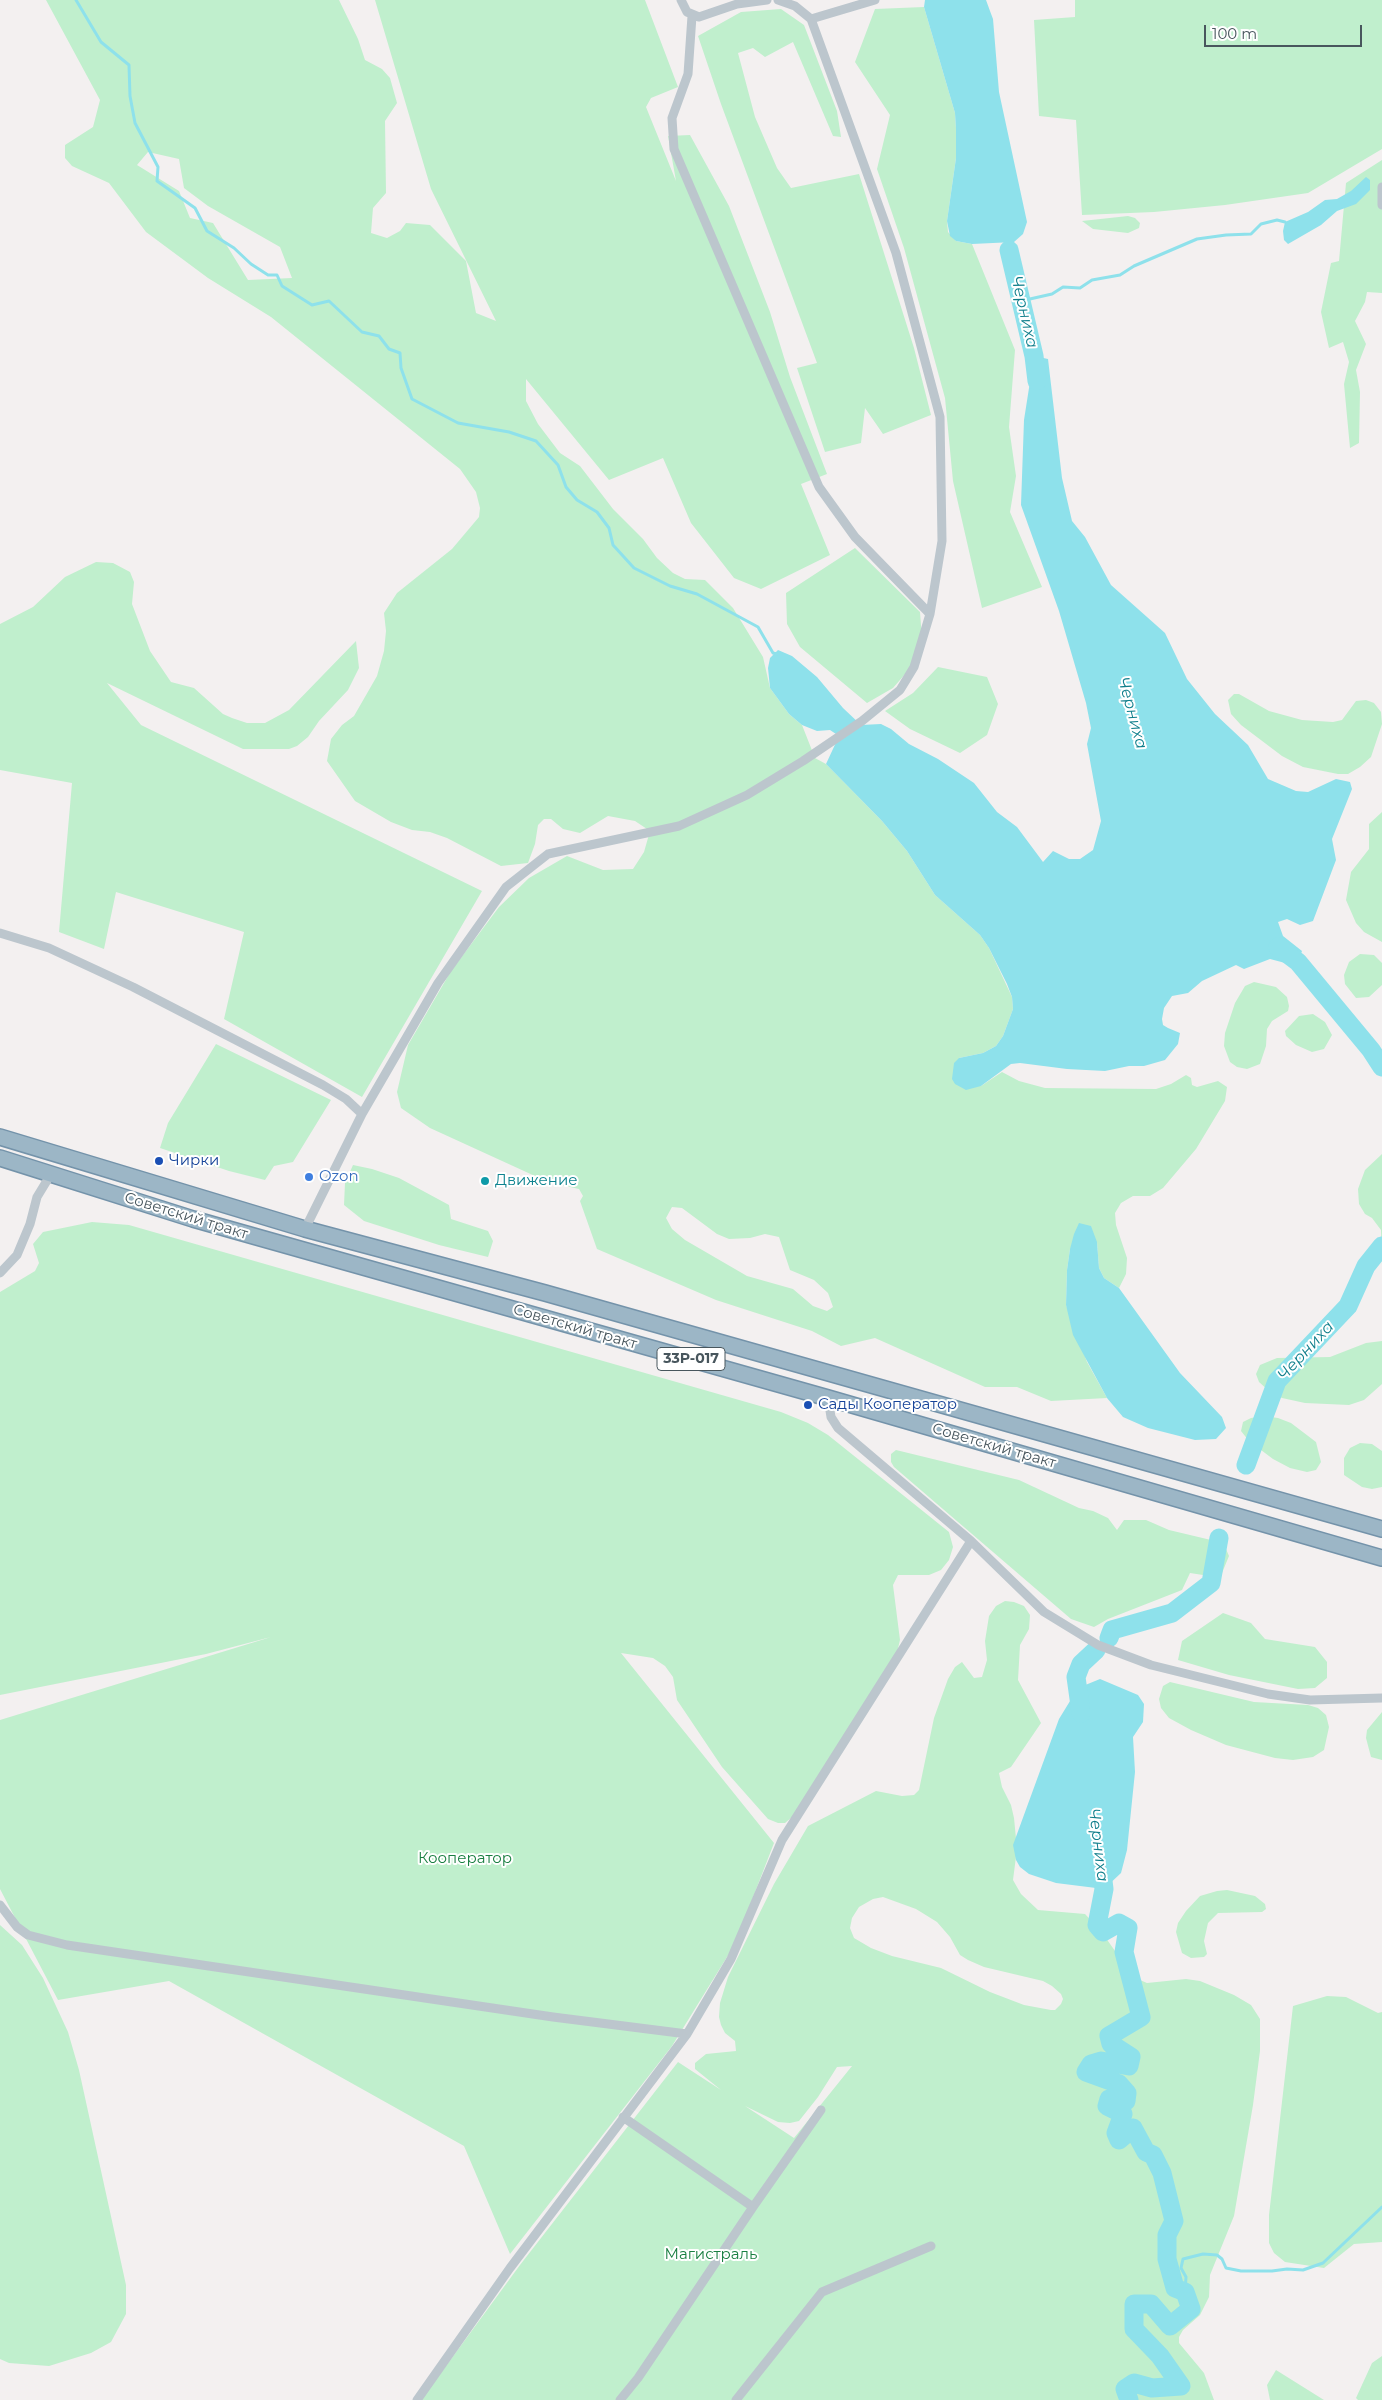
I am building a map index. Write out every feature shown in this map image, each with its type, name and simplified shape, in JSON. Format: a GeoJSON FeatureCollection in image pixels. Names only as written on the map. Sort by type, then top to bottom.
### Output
{"type":"FeatureCollection","features":[{"type":"Feature","properties":{"kind":"highway","name":"Советский тракт"},"geometry":{"type":"LineString","coordinates":[[0,1137],[305,1229],[545,1293],[1382,1529]]}},
{"type":"Feature","properties":{"kind":"highway","name":"Советский тракт"},"geometry":{"type":"LineString","coordinates":[[0,1158],[193,1219],[828,1398],[1382,1558]]}},
{"type":"Feature","properties":{"kind":"street"},"geometry":{"type":"LineString","coordinates":[[681,0],[687,12],[692,16],[705,16],[737,4],[767,0]]}},
{"type":"Feature","properties":{"kind":"street"},"geometry":{"type":"LineString","coordinates":[[305,1229],[362,1114],[438,983],[506,887],[548,854],[679,826],[747,795],[862,720],[900,690],[914,667],[930,614],[942,541],[940,417],[896,253],[811,19],[795,6],[778,0]]}},
{"type":"Feature","properties":{"kind":"street"},"geometry":{"type":"LineString","coordinates":[[811,19],[875,0]]}},
{"type":"Feature","properties":{"kind":"street"},"geometry":{"type":"LineString","coordinates":[[692,16],[688,74],[672,118],[674,149],[819,486],[855,537],[930,614]]}},
{"type":"Feature","properties":{"kind":"street"},"geometry":{"type":"LineString","coordinates":[[1382,186],[1382,205]]}},
{"type":"Feature","properties":{"kind":"street"},"geometry":{"type":"LineString","coordinates":[[0,933],[49,948],[141,992],[322,1085],[346,1099],[362,1114]]}},
{"type":"Feature","properties":{"kind":"street"},"geometry":{"type":"LineString","coordinates":[[0,1273],[17,1255],[30,1224],[37,1196],[51,1174]]}},
{"type":"Feature","properties":{"kind":"street"},"geometry":{"type":"LineString","coordinates":[[828,1398],[831,1417],[838,1428],[971,1541],[1044,1612],[1098,1645],[1142,1662],[1268,1694],[1310,1700],[1382,1698]]}},
{"type":"Feature","properties":{"kind":"street"},"geometry":{"type":"LineString","coordinates":[[417,2400],[510,2268],[687,2034],[731,1959],[782,1840],[971,1541]]}},
{"type":"Feature","properties":{"kind":"street"},"geometry":{"type":"LineString","coordinates":[[0,1905],[17,1927],[28,1935],[67,1945],[553,2017],[687,2034]]}},
{"type":"Feature","properties":{"kind":"street"},"geometry":{"type":"LineString","coordinates":[[620,2400],[638,2378],[821,2110]]}},
{"type":"Feature","properties":{"kind":"street"},"geometry":{"type":"LineString","coordinates":[[623,2117],[753,2207]]}},
{"type":"Feature","properties":{"kind":"street"},"geometry":{"type":"LineString","coordinates":[[736,2400],[822,2292],[930,2246]]}},
{"type":"Feature","properties":{"kind":"green space"},"geometry":{"type":"Polygon","coordinates":[[[46,0],[339,0],[358,39],[365,60],[382,69],[390,78],[397,103],[385,121],[386,193],[373,208],[371,233],[387,238],[400,231],[406,223],[430,225],[466,261],[476,313],[496,321],[431,189],[375,0],[645,0],[678,87],[651,98],[646,107],[676,181],[668,136],[690,135],[729,206],[770,312],[790,377],[827,474],[801,484],[830,555],[761,589],[734,578],[691,523],[663,458],[609,480],[526,379],[526,401],[538,424],[560,453],[580,466],[613,509],[643,539],[657,558],[673,573],[685,579],[705,580],[733,608],[763,657],[770,688],[789,714],[802,725],[815,758],[826,764],[882,821],[907,851],[935,895],[980,935],[989,948],[1012,997],[1013,1009],[1003,1036],[996,1046],[983,1053],[959,1058],[981,1086],[1002,1072],[1019,1081],[1045,1088],[1156,1089],[1171,1084],[1186,1075],[1191,1078],[1192,1085],[1197,1087],[1218,1081],[1227,1087],[1225,1101],[1196,1149],[1163,1188],[1150,1196],[1133,1196],[1121,1203],[1115,1213],[1116,1225],[1127,1258],[1126,1274],[1119,1288],[1104,1278],[1099,1268],[1097,1242],[1070,1249],[1066,1305],[1087,1362],[1107,1398],[1051,1401],[1017,1387],[985,1387],[875,1338],[841,1346],[812,1331],[716,1300],[597,1249],[580,1201],[583,1196],[579,1189],[548,1182],[430,1128],[401,1108],[397,1092],[408,1045],[451,971],[499,907],[529,878],[567,856],[603,870],[633,869],[644,852],[650,831],[635,821],[608,816],[580,833],[563,829],[551,819],[544,819],[538,825],[535,844],[528,863],[501,866],[447,838],[430,832],[412,830],[391,822],[355,801],[327,761],[331,739],[342,725],[354,716],[377,676],[384,651],[386,631],[384,613],[397,593],[452,549],[479,517],[480,508],[476,492],[460,469],[271,317],[208,278],[146,232],[109,183],[72,166],[65,158],[65,145],[93,127],[100,100],[46,0]],[[148,152],[137,165],[179,191],[190,218],[213,223],[248,280],[292,278],[280,247],[208,206],[184,188],[179,159],[148,152]],[[672,1207],[666,1218],[672,1229],[685,1240],[747,1276],[793,1289],[813,1306],[827,1311],[833,1307],[828,1293],[814,1280],[790,1270],[779,1237],[765,1234],[750,1238],[729,1239],[717,1234],[682,1208],[672,1207]]]}},
{"type":"Feature","properties":{"kind":"green space"},"geometry":{"type":"Polygon","coordinates":[[[1075,0],[1382,0],[1382,149],[1308,193],[1225,205],[1154,212],[1082,215],[1076,120],[1039,116],[1034,20],[1075,17],[1075,0]]]}},
{"type":"Feature","properties":{"kind":"green space"},"geometry":{"type":"Polygon","coordinates":[[[924,7],[955,113],[956,158],[947,221],[948,232],[956,241],[972,244],[1015,350],[1009,427],[1016,476],[1010,512],[1042,587],[982,608],[953,481],[945,398],[904,248],[877,169],[890,115],[855,62],[875,9],[924,7]]]}},
{"type":"Feature","properties":{"kind":"green space"},"geometry":{"type":"Polygon","coordinates":[[[781,9],[804,25],[837,111],[841,137],[833,136],[793,42],[765,57],[753,48],[738,53],[755,117],[777,168],[791,188],[859,174],[914,348],[931,415],[883,434],[865,408],[861,443],[825,452],[797,368],[817,363],[721,104],[698,36],[741,12],[781,9]]]}},
{"type":"Feature","properties":{"kind":"green space"},"geometry":{"type":"Polygon","coordinates":[[[1382,160],[1382,293],[1367,292],[1365,302],[1355,321],[1366,344],[1356,370],[1360,392],[1359,443],[1350,448],[1344,384],[1349,362],[1343,342],[1329,348],[1321,312],[1331,263],[1339,261],[1346,183],[1382,160]]]}},
{"type":"Feature","properties":{"kind":"green space"},"geometry":{"type":"Polygon","coordinates":[[[1128,216],[1135,218],[1140,223],[1139,228],[1128,233],[1093,229],[1082,221],[1128,216]]]}},
{"type":"Feature","properties":{"kind":"green space"},"geometry":{"type":"Polygon","coordinates":[[[855,548],[920,612],[922,639],[913,665],[893,688],[867,703],[800,647],[787,624],[786,593],[855,548]]]}},
{"type":"Feature","properties":{"kind":"green space"},"geometry":{"type":"Polygon","coordinates":[[[96,562],[113,563],[130,572],[134,582],[132,604],[150,651],[171,682],[194,688],[223,714],[247,723],[265,723],[289,710],[356,641],[359,668],[348,690],[319,721],[308,737],[297,746],[289,749],[243,749],[107,683],[141,725],[482,891],[362,1097],[224,1019],[244,932],[116,892],[104,949],[59,932],[72,783],[0,770],[0,624],[33,607],[65,577],[96,562]]]}},
{"type":"Feature","properties":{"kind":"green space"},"geometry":{"type":"Polygon","coordinates":[[[938,667],[987,677],[998,704],[987,735],[960,753],[910,729],[885,711],[913,693],[938,667]]]}},
{"type":"Feature","properties":{"kind":"green space"},"geometry":{"type":"Polygon","coordinates":[[[1234,694],[1239,694],[1269,711],[1302,720],[1333,722],[1342,720],[1356,701],[1366,700],[1374,703],[1381,712],[1382,724],[1371,757],[1360,767],[1348,774],[1338,774],[1303,767],[1282,756],[1241,725],[1231,714],[1228,700],[1234,694]]]}},
{"type":"Feature","properties":{"kind":"green space"},"geometry":{"type":"Polygon","coordinates":[[[1382,812],[1382,942],[1364,932],[1356,923],[1346,900],[1351,872],[1369,849],[1369,824],[1382,812]]]}},
{"type":"Feature","properties":{"kind":"green space"},"geometry":{"type":"Polygon","coordinates":[[[1360,954],[1374,955],[1382,963],[1382,985],[1369,997],[1356,998],[1345,984],[1344,975],[1349,962],[1360,954]]]}},
{"type":"Feature","properties":{"kind":"green space"},"geometry":{"type":"Polygon","coordinates":[[[1254,982],[1276,987],[1287,997],[1289,1006],[1288,1011],[1272,1021],[1267,1029],[1266,1046],[1260,1064],[1247,1069],[1237,1067],[1230,1062],[1224,1046],[1225,1033],[1235,1003],[1245,986],[1254,982]]]}},
{"type":"Feature","properties":{"kind":"green space"},"geometry":{"type":"Polygon","coordinates":[[[1313,1014],[1325,1022],[1332,1035],[1324,1049],[1312,1052],[1296,1045],[1286,1036],[1285,1031],[1299,1016],[1313,1014]]]}},
{"type":"Feature","properties":{"kind":"green space"},"geometry":{"type":"Polygon","coordinates":[[[216,1044],[331,1100],[293,1162],[274,1166],[265,1180],[229,1171],[160,1148],[168,1123],[216,1044]]]}},
{"type":"Feature","properties":{"kind":"green space"},"geometry":{"type":"Polygon","coordinates":[[[1382,1154],[1382,1266],[1381,1230],[1372,1218],[1365,1214],[1359,1204],[1358,1189],[1365,1170],[1382,1154]]]}},
{"type":"Feature","properties":{"kind":"green space"},"geometry":{"type":"Polygon","coordinates":[[[353,1165],[399,1178],[449,1205],[451,1219],[488,1231],[493,1241],[488,1257],[439,1245],[364,1221],[344,1205],[345,1183],[353,1165]]]}},
{"type":"Feature","properties":{"kind":"green space","name":"Кооператор"},"geometry":{"type":"Polygon","coordinates":[[[92,1222],[129,1225],[781,1412],[808,1423],[828,1435],[949,1532],[953,1547],[949,1560],[941,1570],[929,1575],[898,1575],[893,1585],[900,1640],[895,1661],[792,1817],[785,1823],[778,1823],[768,1819],[722,1767],[677,1700],[673,1677],[665,1666],[653,1658],[621,1653],[774,1843],[735,1944],[672,2046],[510,2254],[464,2146],[169,1981],[58,2000],[0,1889],[0,1720],[271,1637],[206,1654],[0,1695],[0,1292],[35,1271],[39,1263],[33,1244],[43,1232],[92,1222]]]}},
{"type":"Feature","properties":{"kind":"green space"},"geometry":{"type":"Polygon","coordinates":[[[1382,1341],[1382,1384],[1364,1400],[1349,1405],[1305,1403],[1282,1398],[1269,1391],[1259,1382],[1256,1374],[1260,1365],[1277,1358],[1330,1357],[1366,1343],[1382,1341]]]}},
{"type":"Feature","properties":{"kind":"green space"},"geometry":{"type":"Polygon","coordinates":[[[1264,1416],[1278,1418],[1291,1423],[1316,1442],[1321,1462],[1316,1470],[1307,1472],[1290,1468],[1273,1459],[1249,1441],[1241,1431],[1243,1422],[1251,1418],[1264,1416]]]}},
{"type":"Feature","properties":{"kind":"green space"},"geometry":{"type":"Polygon","coordinates":[[[1360,1443],[1372,1444],[1382,1451],[1382,1487],[1372,1489],[1362,1487],[1344,1475],[1344,1458],[1350,1448],[1360,1443]]]}},
{"type":"Feature","properties":{"kind":"green space"},"geometry":{"type":"Polygon","coordinates":[[[896,1450],[1019,1480],[1079,1508],[1093,1511],[1108,1518],[1117,1530],[1124,1520],[1146,1520],[1169,1530],[1211,1540],[1226,1549],[1229,1556],[1222,1573],[1216,1577],[1190,1573],[1182,1590],[1108,1619],[1094,1627],[1071,1619],[894,1467],[891,1462],[891,1454],[896,1450]]]}},
{"type":"Feature","properties":{"kind":"green space","name":"Магистраль"},"geometry":{"type":"Polygon","coordinates":[[[1005,1601],[1014,1602],[1024,1606],[1030,1615],[1029,1629],[1020,1645],[1018,1680],[1041,1723],[1011,1767],[999,1773],[1002,1787],[1011,1805],[1014,1818],[1017,1849],[1013,1880],[1021,1894],[1038,1910],[1085,1914],[1101,1931],[1115,1951],[1124,1970],[1133,1977],[1147,1983],[1186,1979],[1200,1981],[1234,1995],[1251,2005],[1260,2019],[1260,2051],[1253,2105],[1234,2216],[1210,2275],[1209,2297],[1200,2315],[1183,2330],[1179,2337],[1179,2343],[1204,2373],[1214,2400],[421,2400],[520,2265],[678,2062],[721,2090],[695,2069],[695,2063],[706,2054],[736,2051],[735,2041],[725,2033],[721,2025],[719,2017],[720,2003],[728,1977],[774,1884],[808,1826],[876,1791],[902,1796],[914,1795],[919,1790],[934,1718],[948,1679],[955,1667],[962,1662],[974,1678],[982,1677],[987,1660],[985,1641],[989,1616],[996,1606],[1005,1601]],[[883,1897],[873,1899],[859,1907],[852,1918],[850,1928],[854,1938],[871,1948],[892,1956],[941,1968],[990,1992],[1024,2005],[1055,2010],[1061,2004],[1063,1999],[1061,1994],[1052,1986],[1043,1981],[984,1967],[968,1960],[960,1955],[950,1937],[937,1922],[916,1909],[883,1897]],[[852,2066],[837,2067],[818,2097],[799,2121],[790,2123],[778,2122],[745,2106],[794,2138],[852,2066]]]}},
{"type":"Feature","properties":{"kind":"green space"},"geometry":{"type":"Polygon","coordinates":[[[1223,1613],[1251,1623],[1265,1639],[1315,1647],[1327,1662],[1327,1678],[1315,1688],[1298,1689],[1229,1675],[1178,1660],[1182,1641],[1223,1613]]]}},
{"type":"Feature","properties":{"kind":"green space"},"geometry":{"type":"Polygon","coordinates":[[[1170,1682],[1254,1702],[1308,1705],[1318,1708],[1326,1715],[1329,1727],[1324,1750],[1313,1757],[1293,1760],[1275,1758],[1226,1745],[1191,1730],[1169,1718],[1161,1708],[1159,1699],[1163,1686],[1170,1682]]]}},
{"type":"Feature","properties":{"kind":"green space"},"geometry":{"type":"Polygon","coordinates":[[[1382,1712],[1382,1760],[1371,1757],[1366,1738],[1367,1730],[1382,1712]]]}},
{"type":"Feature","properties":{"kind":"green space"},"geometry":{"type":"Polygon","coordinates":[[[1227,1890],[1255,1896],[1265,1904],[1266,1909],[1262,1912],[1218,1913],[1208,1923],[1204,1941],[1207,1954],[1204,1957],[1191,1958],[1182,1953],[1176,1932],[1178,1923],[1186,1911],[1200,1896],[1227,1890]]]}},
{"type":"Feature","properties":{"kind":"green space"},"geometry":{"type":"Polygon","coordinates":[[[0,1925],[22,1945],[43,1978],[68,2032],[79,2070],[126,2285],[126,2314],[111,2342],[91,2353],[49,2366],[9,2363],[0,2359],[0,1925]]]}},
{"type":"Feature","properties":{"kind":"green space"},"geometry":{"type":"Polygon","coordinates":[[[1327,1996],[1346,1997],[1378,2013],[1382,2012],[1382,2242],[1354,2244],[1324,2268],[1285,2262],[1274,2253],[1269,2243],[1269,2215],[1293,2006],[1327,1996]]]}},
{"type":"Feature","properties":{"kind":"green space"},"geometry":{"type":"Polygon","coordinates":[[[1382,2356],[1382,2400],[1358,2400],[1356,2398],[1372,2363],[1382,2356]]]}},
{"type":"Feature","properties":{"kind":"green space"},"geometry":{"type":"Polygon","coordinates":[[[1276,2370],[1324,2400],[1270,2400],[1267,2385],[1276,2370]]]}},
{"type":"Feature","properties":{"kind":"water"},"geometry":{"type":"Polygon","coordinates":[[[925,0],[986,0],[993,19],[999,92],[1027,222],[1023,234],[1014,242],[972,244],[956,241],[950,236],[947,221],[956,158],[955,113],[924,7],[925,0]]]}},
{"type":"Feature","properties":{"kind":"water"},"geometry":{"type":"Polygon","coordinates":[[[1366,177],[1370,180],[1370,190],[1356,204],[1337,211],[1321,225],[1288,244],[1284,240],[1285,222],[1308,212],[1325,200],[1337,199],[1351,191],[1366,177]]]}},
{"type":"Feature","properties":{"kind":"water"},"geometry":{"type":"Polygon","coordinates":[[[1034,356],[1048,359],[1062,478],[1072,521],[1085,537],[1111,585],[1165,633],[1187,679],[1215,714],[1248,745],[1268,779],[1296,791],[1308,792],[1336,779],[1350,782],[1352,789],[1332,839],[1336,860],[1313,921],[1300,925],[1287,919],[1278,922],[1283,936],[1302,951],[1298,962],[1289,964],[1270,959],[1244,969],[1236,965],[1202,981],[1188,993],[1172,996],[1164,1008],[1163,1025],[1180,1033],[1178,1044],[1165,1060],[1144,1066],[1129,1066],[1105,1071],[1067,1069],[1020,1063],[1011,1064],[981,1086],[966,1090],[955,1084],[952,1079],[954,1063],[959,1058],[983,1053],[996,1046],[1003,1036],[1013,1009],[1012,997],[1007,984],[989,948],[980,935],[935,895],[907,851],[882,821],[826,764],[839,736],[830,730],[817,731],[802,725],[789,714],[770,688],[768,668],[770,658],[778,650],[792,656],[817,677],[843,708],[861,725],[881,724],[891,729],[909,744],[938,759],[974,783],[997,812],[1017,827],[1043,862],[1053,851],[1069,859],[1080,859],[1093,850],[1101,821],[1087,744],[1091,728],[1086,703],[1059,611],[1021,505],[1024,420],[1034,356]]]}},
{"type":"Feature","properties":{"kind":"water"},"geometry":{"type":"Polygon","coordinates":[[[1079,1223],[1091,1226],[1097,1242],[1099,1268],[1104,1278],[1119,1288],[1180,1373],[1222,1417],[1226,1428],[1216,1439],[1195,1440],[1148,1428],[1123,1417],[1107,1398],[1073,1335],[1066,1305],[1070,1249],[1079,1223]]]}},
{"type":"Feature","properties":{"kind":"water"},"geometry":{"type":"Polygon","coordinates":[[[1100,1679],[1138,1695],[1144,1704],[1143,1722],[1133,1737],[1135,1772],[1127,1850],[1121,1873],[1104,1889],[1056,1883],[1029,1874],[1020,1867],[1016,1860],[1013,1845],[1059,1719],[1078,1688],[1100,1679]]]}},
{"type":"Feature","properties":{"kind":"waterway"},"geometry":{"type":"LineString","coordinates":[[76,0],[101,42],[129,65],[130,96],[135,123],[158,167],[157,181],[195,208],[207,231],[234,248],[251,264],[268,275],[277,275],[282,286],[312,305],[329,301],[362,332],[379,336],[389,349],[400,353],[401,368],[412,399],[458,423],[509,432],[536,441],[558,465],[566,487],[577,500],[597,512],[609,528],[613,545],[634,568],[670,586],[697,594],[758,627],[773,653],[777,654]]}},
{"type":"Feature","properties":{"kind":"waterway"},"geometry":{"type":"LineString","coordinates":[[1021,301],[1052,294],[1063,287],[1080,288],[1092,280],[1120,275],[1134,266],[1197,239],[1251,234],[1261,224],[1277,220],[1285,222]]}},
{"type":"Feature","properties":{"kind":"waterway","name":"Черниха"},"geometry":{"type":"LineString","coordinates":[[1009,250],[1034,356],[1037,381]]}},
{"type":"Feature","properties":{"kind":"waterway","name":"Черниха"},"geometry":{"type":"LineString","coordinates":[[1278,947],[1298,962],[1371,1050],[1382,1067]]}},
{"type":"Feature","properties":{"kind":"waterway","name":"Черниха"},"geometry":{"type":"LineString","coordinates":[[1246,1465],[1277,1381],[1348,1306],[1366,1266],[1382,1246]]}},
{"type":"Feature","properties":{"kind":"waterway","name":"Черниха"},"geometry":{"type":"LineString","coordinates":[[1109,1638],[1112,1630],[1172,1613],[1211,1583],[1219,1538]]}},
{"type":"Feature","properties":{"kind":"waterway","name":"Черниха"},"geometry":{"type":"LineString","coordinates":[[1081,1713],[1076,1677],[1081,1664],[1096,1650]]}},
{"type":"Feature","properties":{"kind":"waterway","name":"Черниха"},"geometry":{"type":"LineString","coordinates":[[1101,1865],[1104,1889],[1097,1925],[1103,1932],[1119,1923],[1128,1928],[1124,1952],[1141,2017],[1109,2036],[1111,2044],[1131,2057],[1129,2066],[1101,2061],[1091,2064],[1086,2072],[1119,2084],[1127,2093],[1126,2101],[1109,2099],[1107,2106],[1123,2114],[1116,2133],[1119,2140],[1133,2128],[1146,2152],[1153,2155],[1162,2173],[1174,2221],[1167,2235],[1167,2259],[1175,2288],[1185,2292],[1191,2309],[1170,2326],[1151,2304],[1134,2304],[1134,2329],[1160,2356],[1181,2386],[1152,2388],[1134,2383],[1125,2389],[1129,2400]]}},
{"type":"Feature","properties":{"kind":"waterway"},"geometry":{"type":"LineString","coordinates":[[1185,2292],[1186,2277],[1181,2268],[1183,2259],[1203,2254],[1217,2255],[1222,2259],[1226,2268],[1241,2271],[1303,2270],[1323,2263],[1382,2207]]}},
{"type":"Feature","properties":{"kind":"place","name":"Чирки"},"geometry":{"type":"Point","coordinates":[159,1161]}},
{"type":"Feature","properties":{"kind":"place","name":"Ozon"},"geometry":{"type":"Point","coordinates":[309,1177]}},
{"type":"Feature","properties":{"kind":"place","name":"Движение"},"geometry":{"type":"Point","coordinates":[485,1181]}},
{"type":"Feature","properties":{"kind":"place","name":"Сады Кооператор"},"geometry":{"type":"Point","coordinates":[808,1405]}}]}
